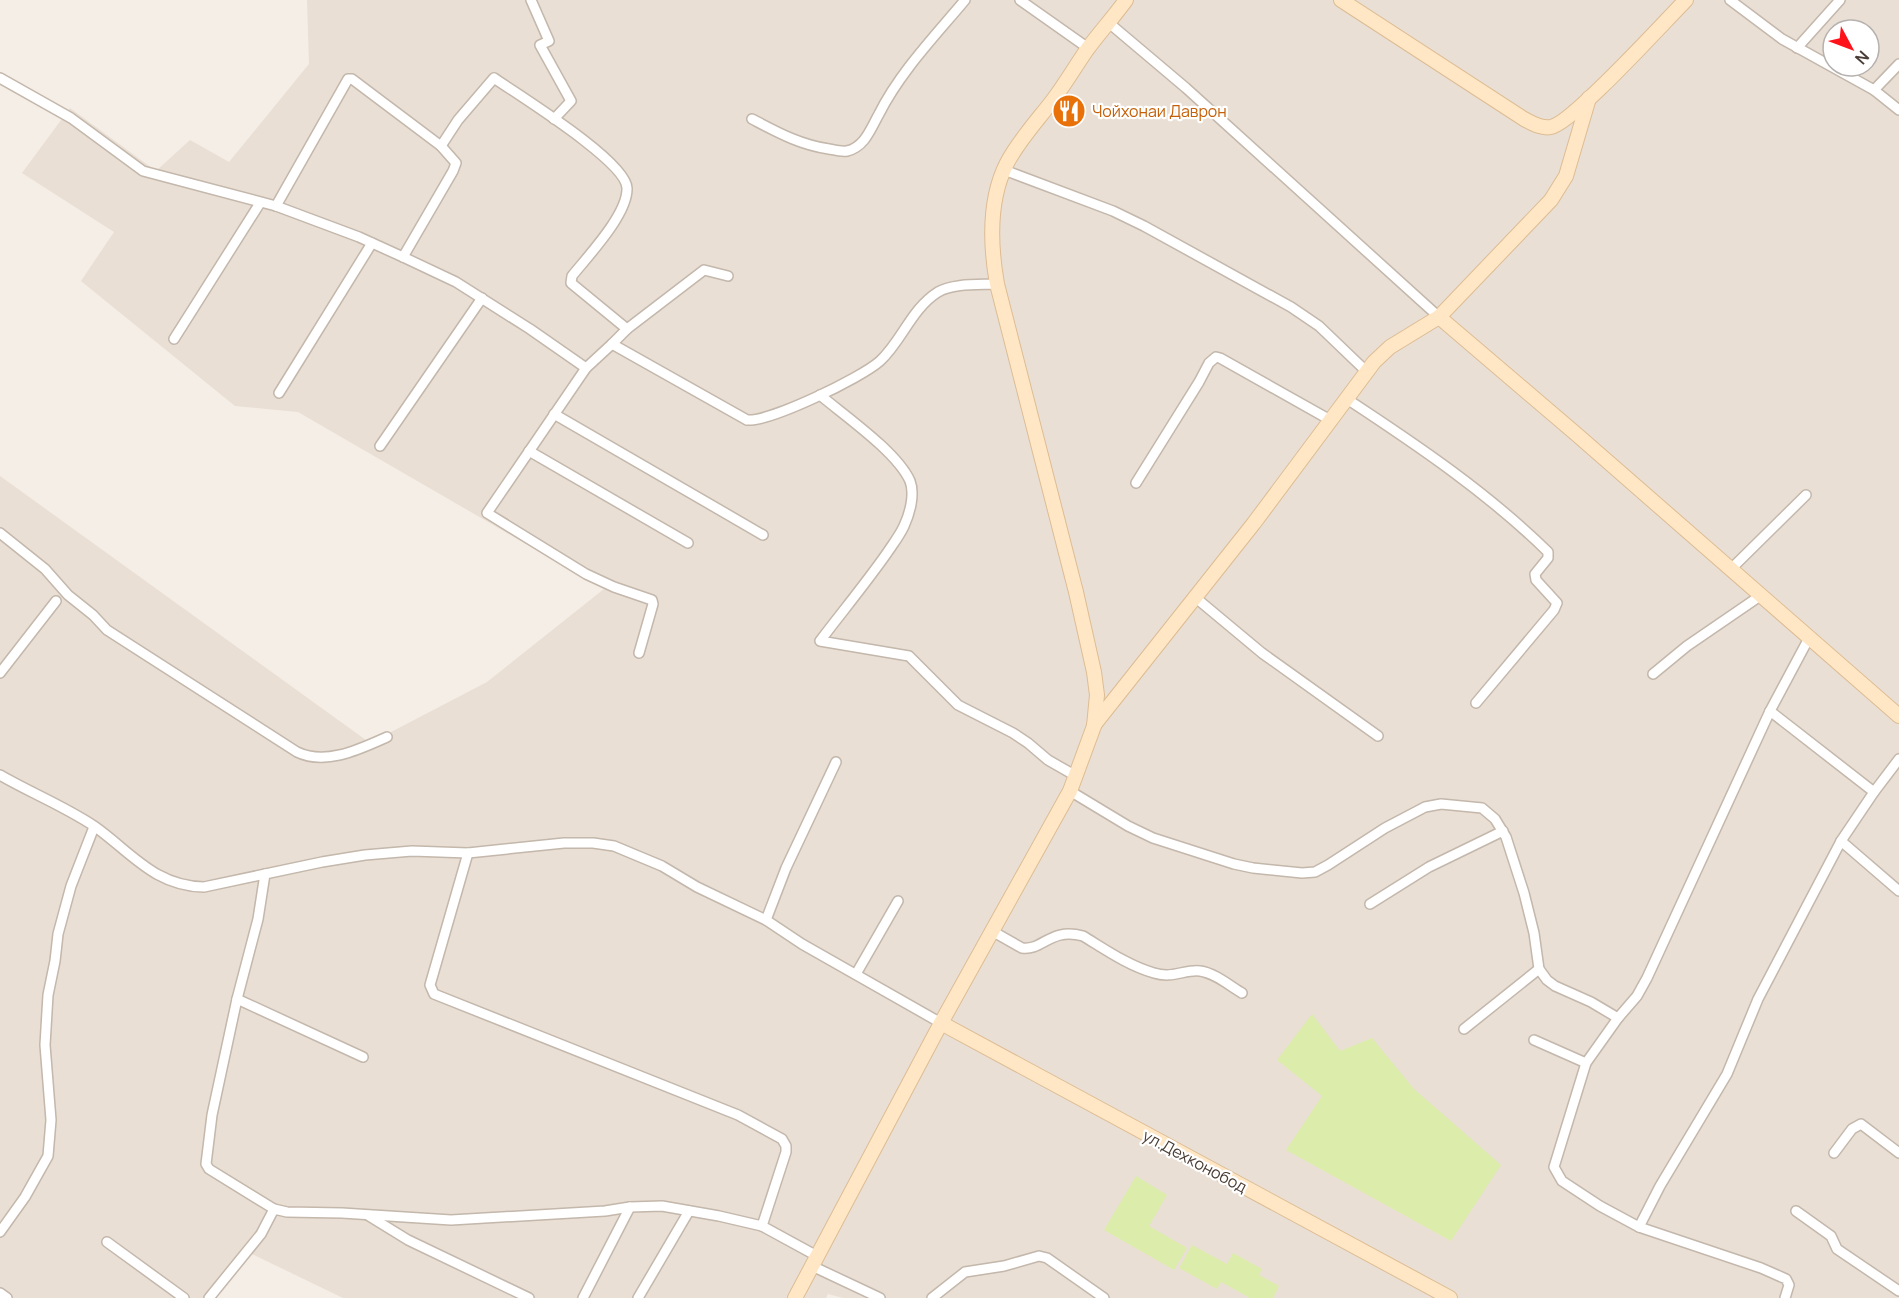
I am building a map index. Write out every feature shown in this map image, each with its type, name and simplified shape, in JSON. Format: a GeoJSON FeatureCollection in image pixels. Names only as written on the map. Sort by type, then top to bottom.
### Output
{"type":"FeatureCollection","features":[{"type":"Feature","properties":{"kind":"street"},"geometry":{"type":"LineString","coordinates":[[531,0],[549,40],[540,45],[571,101],[554,118]]}},
{"type":"Feature","properties":{"kind":"street"},"geometry":{"type":"LineString","coordinates":[[753,119],[794,141],[846,151],[856,147],[868,135],[882,106],[903,75],[965,0]]}},
{"type":"Feature","properties":{"kind":"street"},"geometry":{"type":"LineString","coordinates":[[1020,0],[1088,48]]}},
{"type":"Feature","properties":{"kind":"street"},"geometry":{"type":"LineString","coordinates":[[795,1298],[941,1023],[1070,791],[1094,726],[1097,695],[1094,672],[993,264],[993,209],[1004,170],[1024,136],[1126,0]]}},
{"type":"Feature","properties":{"kind":"street"},"geometry":{"type":"LineString","coordinates":[[1341,0],[1538,126],[1550,127],[1563,122],[1589,98],[1686,0]]}},
{"type":"Feature","properties":{"kind":"street"},"geometry":{"type":"LineString","coordinates":[[1730,0],[1797,48],[1874,90],[1899,110]]}},
{"type":"Feature","properties":{"kind":"street"},"geometry":{"type":"LineString","coordinates":[[1797,48],[1840,0]]}},
{"type":"Feature","properties":{"kind":"street"},"geometry":{"type":"LineString","coordinates":[[1109,23],[1186,88],[1439,317],[1899,716]]}},
{"type":"Feature","properties":{"kind":"street"},"geometry":{"type":"LineString","coordinates":[[1874,90],[1899,64]]}},
{"type":"Feature","properties":{"kind":"street"},"geometry":{"type":"LineString","coordinates":[[0,78],[71,118],[143,171],[276,206],[372,243],[456,282],[586,368]]}},
{"type":"Feature","properties":{"kind":"street"},"geometry":{"type":"LineString","coordinates":[[441,146],[458,120],[494,78],[593,147],[625,181],[627,189],[611,227],[570,280],[573,285],[627,329]]}},
{"type":"Feature","properties":{"kind":"street"},"geometry":{"type":"LineString","coordinates":[[276,206],[348,79],[358,81],[441,146],[456,163],[456,167],[403,257]]}},
{"type":"Feature","properties":{"kind":"street"},"geometry":{"type":"LineString","coordinates":[[1094,726],[1196,598],[1367,372],[1390,347],[1439,317],[1551,200],[1566,176],[1589,98]]}},
{"type":"Feature","properties":{"kind":"street"},"geometry":{"type":"LineString","coordinates":[[1004,170],[1103,206],[1281,302],[1319,326],[1367,372]]}},
{"type":"Feature","properties":{"kind":"street"},"geometry":{"type":"LineString","coordinates":[[174,339],[260,203]]}},
{"type":"Feature","properties":{"kind":"street"},"geometry":{"type":"LineString","coordinates":[[279,393],[372,243]]}},
{"type":"Feature","properties":{"kind":"street"},"geometry":{"type":"LineString","coordinates":[[639,653],[653,604],[652,600],[614,587],[586,574],[487,513],[586,368],[627,329],[704,270],[728,276]]}},
{"type":"Feature","properties":{"kind":"street"},"geometry":{"type":"LineString","coordinates":[[612,344],[747,420],[755,421],[820,395],[879,362],[914,315],[940,291],[950,287],[997,284]]}},
{"type":"Feature","properties":{"kind":"street"},"geometry":{"type":"LineString","coordinates":[[380,446],[482,298]]}},
{"type":"Feature","properties":{"kind":"street"},"geometry":{"type":"LineString","coordinates":[[1136,483],[1209,363],[1216,357],[1332,421]]}},
{"type":"Feature","properties":{"kind":"street"},"geometry":{"type":"LineString","coordinates":[[820,395],[892,457],[906,474],[912,491],[904,526],[879,564],[820,641],[909,656],[958,705],[1013,733],[1048,760],[1076,776]]}},
{"type":"Feature","properties":{"kind":"street"},"geometry":{"type":"LineString","coordinates":[[1347,399],[1409,440],[1467,483],[1519,524],[1548,552],[1548,558],[1535,574],[1536,580],[1557,603],[1554,610],[1476,702]]}},
{"type":"Feature","properties":{"kind":"street"},"geometry":{"type":"LineString","coordinates":[[554,414],[763,535]]}},
{"type":"Feature","properties":{"kind":"street"},"geometry":{"type":"LineString","coordinates":[[529,451],[688,543]]}},
{"type":"Feature","properties":{"kind":"street"},"geometry":{"type":"LineString","coordinates":[[1730,570],[1806,495]]}},
{"type":"Feature","properties":{"kind":"street"},"geometry":{"type":"LineString","coordinates":[[0,533],[45,569],[68,595],[108,630],[297,752],[305,756],[340,755],[387,737]]}},
{"type":"Feature","properties":{"kind":"street"},"geometry":{"type":"LineString","coordinates":[[1653,674],[1687,646],[1760,596]]}},
{"type":"Feature","properties":{"kind":"street"},"geometry":{"type":"LineString","coordinates":[[1196,598],[1262,653],[1378,736]]}},
{"type":"Feature","properties":{"kind":"street"},"geometry":{"type":"LineString","coordinates":[[0,673],[56,601]]}},
{"type":"Feature","properties":{"kind":"street"},"geometry":{"type":"LineString","coordinates":[[1785,1298],[1789,1285],[1783,1277],[1639,1227],[1600,1206],[1562,1181],[1554,1167],[1586,1063],[1637,996],[1647,978],[1770,711],[1809,638]]}},
{"type":"Feature","properties":{"kind":"street"},"geometry":{"type":"LineString","coordinates":[[1770,711],[1874,792]]}},
{"type":"Feature","properties":{"kind":"street"},"geometry":{"type":"LineString","coordinates":[[1639,1227],[1660,1186],[1727,1074],[1758,999],[1841,841],[1899,759]]}},
{"type":"Feature","properties":{"kind":"street"},"geometry":{"type":"LineString","coordinates":[[766,920],[786,868],[836,762]]}},
{"type":"Feature","properties":{"kind":"street"},"geometry":{"type":"LineString","coordinates":[[0,775],[54,801],[94,826],[141,865],[165,880],[178,884],[204,887],[366,855],[412,852],[468,853],[564,843],[614,846],[662,866],[697,887],[766,920],[802,944],[941,1023]]}},
{"type":"Feature","properties":{"kind":"street"},"geometry":{"type":"LineString","coordinates":[[1070,791],[1128,826],[1153,838],[1234,864],[1302,873],[1315,872],[1385,828],[1425,807],[1435,804],[1482,808],[1495,819],[1503,831],[1524,893],[1534,933],[1539,969],[1555,986],[1591,1002],[1618,1018]]}},
{"type":"Feature","properties":{"kind":"street"},"geometry":{"type":"LineString","coordinates":[[0,1232],[25,1197],[48,1156],[51,1120],[45,1045],[48,995],[58,934],[70,886],[94,826]]}},
{"type":"Feature","properties":{"kind":"street"},"geometry":{"type":"LineString","coordinates":[[1370,904],[1429,867],[1503,831]]}},
{"type":"Feature","properties":{"kind":"street"},"geometry":{"type":"LineString","coordinates":[[1841,841],[1899,891]]}},
{"type":"Feature","properties":{"kind":"street"},"geometry":{"type":"LineString","coordinates":[[468,853],[430,985],[434,994],[738,1115],[782,1140],[786,1146],[786,1152],[762,1226]]}},
{"type":"Feature","properties":{"kind":"street"},"geometry":{"type":"LineString","coordinates":[[265,874],[258,919],[237,999],[212,1115],[206,1164],[209,1169],[274,1209],[287,1212],[452,1220],[605,1211],[630,1207],[662,1206],[689,1211],[762,1226],[814,1261],[880,1298]]}},
{"type":"Feature","properties":{"kind":"street"},"geometry":{"type":"LineString","coordinates":[[856,974],[898,901]]}},
{"type":"Feature","properties":{"kind":"street"},"geometry":{"type":"LineString","coordinates":[[992,931],[1028,949],[1056,935],[1083,936],[1133,965],[1155,974],[1169,976],[1201,971],[1242,993]]}},
{"type":"Feature","properties":{"kind":"street"},"geometry":{"type":"LineString","coordinates":[[1464,1029],[1539,969]]}},
{"type":"Feature","properties":{"kind":"street"},"geometry":{"type":"LineString","coordinates":[[237,999],[363,1057]]}},
{"type":"Feature","properties":{"kind":"street","name":"ул.Дехконобод"},"geometry":{"type":"LineString","coordinates":[[941,1023],[1450,1298]]}},
{"type":"Feature","properties":{"kind":"street"},"geometry":{"type":"LineString","coordinates":[[1534,1040],[1586,1063]]}},
{"type":"Feature","properties":{"kind":"street"},"geometry":{"type":"LineString","coordinates":[[1834,1153],[1852,1129],[1861,1124],[1899,1153]]}},
{"type":"Feature","properties":{"kind":"street"},"geometry":{"type":"LineString","coordinates":[[583,1298],[630,1207]]}},
{"type":"Feature","properties":{"kind":"street"},"geometry":{"type":"LineString","coordinates":[[209,1298],[261,1234],[274,1209]]}},
{"type":"Feature","properties":{"kind":"street"},"geometry":{"type":"LineString","coordinates":[[638,1298],[689,1211]]}},
{"type":"Feature","properties":{"kind":"street"},"geometry":{"type":"LineString","coordinates":[[1796,1211],[1831,1236],[1837,1249],[1899,1291]]}},
{"type":"Feature","properties":{"kind":"street"},"geometry":{"type":"LineString","coordinates":[[367,1215],[408,1240],[529,1298]]}},
{"type":"Feature","properties":{"kind":"street"},"geometry":{"type":"LineString","coordinates":[[107,1242],[183,1298]]}},
{"type":"Feature","properties":{"kind":"street"},"geometry":{"type":"LineString","coordinates":[[932,1298],[965,1272],[1004,1266],[1039,1256],[1047,1258],[1104,1298]]}},
{"type":"Feature","properties":{"kind":"street"},"geometry":{"type":"LineString","coordinates":[[0,1293],[7,1298]]}},
{"type":"Feature","properties":{"kind":"shaded area"},"geometry":{"type":"Polygon","coordinates":[[[307,0],[1899,0],[1899,1298],[843,1298],[828,1294],[826,1298],[343,1298],[250,1253],[212,1298],[0,1298],[0,476],[370,743],[487,682],[604,589],[298,412],[235,406],[81,281],[114,232],[22,173],[70,108],[156,171],[190,140],[229,162],[309,64],[307,0]]]}},
{"type":"Feature","properties":{"kind":"green space"},"geometry":{"type":"Polygon","coordinates":[[[1312,1014],[1340,1051],[1372,1038],[1414,1089],[1501,1165],[1451,1241],[1286,1150],[1322,1096],[1277,1060],[1312,1014]]]}},
{"type":"Feature","properties":{"kind":"green space"},"geometry":{"type":"Polygon","coordinates":[[[1136,1176],[1167,1195],[1149,1226],[1187,1248],[1174,1270],[1104,1230],[1136,1176]]]}},
{"type":"Feature","properties":{"kind":"green space"},"geometry":{"type":"Polygon","coordinates":[[[1192,1245],[1227,1264],[1233,1253],[1262,1269],[1259,1275],[1279,1286],[1273,1298],[1250,1298],[1221,1282],[1217,1289],[1179,1268],[1192,1245]]]}},
{"type":"Feature","properties":{"kind":"place","name":"Чойхонаи Даврон"},"geometry":{"type":"Point","coordinates":[1069,111]}}]}
